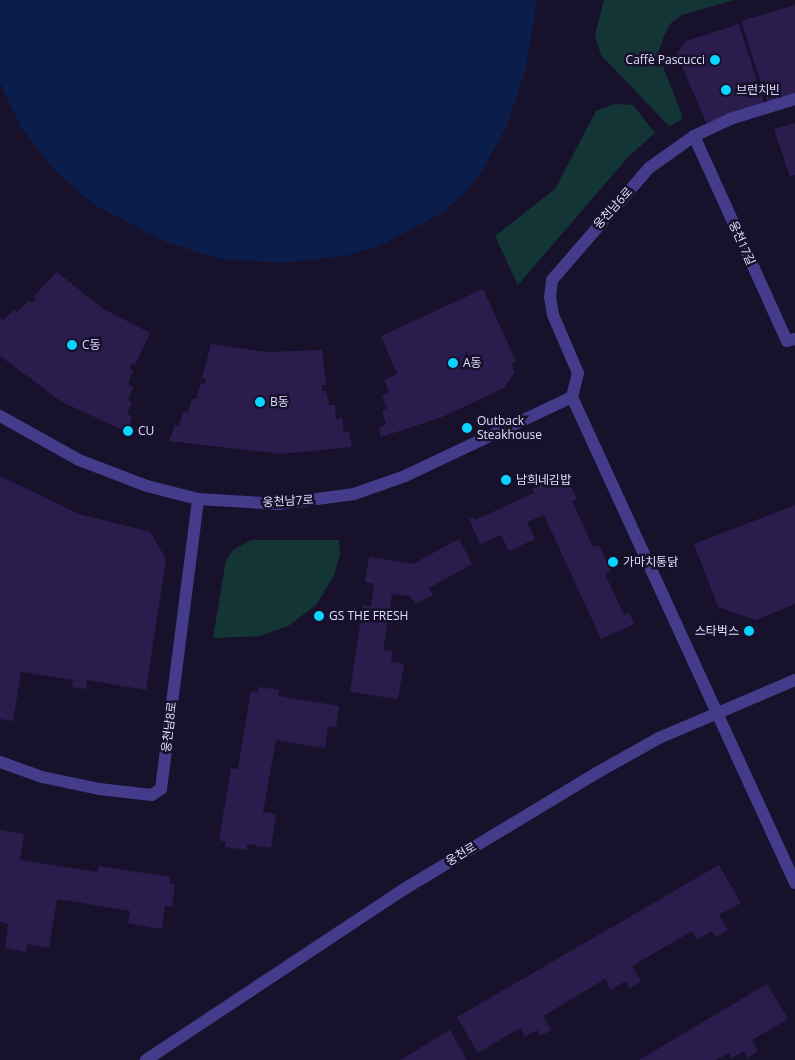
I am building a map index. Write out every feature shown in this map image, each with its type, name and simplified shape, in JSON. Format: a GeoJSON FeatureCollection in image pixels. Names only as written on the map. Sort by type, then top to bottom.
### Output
{"type":"FeatureCollection","features":[{"type":"Feature","properties":{"kind":"street","name":"웅천남6로"},"geometry":{"type":"LineString","coordinates":[[572,396],[578,373],[553,315],[550,297],[552,280],[649,168],[694,136],[730,120],[795,99]]}},
{"type":"Feature","properties":{"kind":"street","name":"웅천17길"},"geometry":{"type":"LineString","coordinates":[[694,136],[787,341],[795,340]]}},
{"type":"Feature","properties":{"kind":"street","name":"웅천남7로"},"geometry":{"type":"LineString","coordinates":[[0,416],[42,442],[104,470],[198,498],[279,504],[354,494],[405,476],[572,396]]}},
{"type":"Feature","properties":{"kind":"street"},"geometry":{"type":"LineString","coordinates":[[572,396],[795,883]]}},
{"type":"Feature","properties":{"kind":"street","name":"웅천남8로"},"geometry":{"type":"LineString","coordinates":[[0,762],[42,777],[99,789],[152,795],[161,789],[198,498]]}},
{"type":"Feature","properties":{"kind":"street","name":"웅천로"},"geometry":{"type":"LineString","coordinates":[[146,1060],[401,890],[600,771],[716,712],[795,680]]}},
{"type":"Feature","properties":{"kind":"green space"},"geometry":{"type":"Polygon","coordinates":[[[604,0],[734,0],[682,15],[671,23],[664,36],[658,54],[682,119],[672,125],[668,125],[601,55],[595,35],[604,0]]]}},
{"type":"Feature","properties":{"kind":"green space"},"geometry":{"type":"Polygon","coordinates":[[[615,104],[633,105],[655,133],[628,157],[518,285],[495,236],[555,189],[596,111],[615,104]]]}},
{"type":"Feature","properties":{"kind":"green space"},"geometry":{"type":"Polygon","coordinates":[[[251,540],[339,540],[340,554],[334,576],[316,605],[288,626],[260,636],[213,638],[226,560],[233,550],[251,540]]]}},
{"type":"Feature","properties":{"kind":"water"},"geometry":{"type":"Polygon","coordinates":[[[0,0],[537,0],[526,68],[507,126],[482,171],[465,193],[441,214],[379,246],[350,255],[284,263],[221,259],[168,243],[97,207],[56,172],[21,128],[0,83],[0,0]]]}},
{"type":"Feature","properties":{"kind":"building"},"geometry":{"type":"Polygon","coordinates":[[[795,5],[795,94],[767,102],[741,21],[795,5]]]}},
{"type":"Feature","properties":{"kind":"building"},"geometry":{"type":"Polygon","coordinates":[[[739,24],[764,103],[706,123],[677,54],[686,41],[739,24]]]}},
{"type":"Feature","properties":{"kind":"building"},"geometry":{"type":"Polygon","coordinates":[[[795,123],[795,175],[790,177],[774,129],[795,123]]]}},
{"type":"Feature","properties":{"kind":"building","name":"C동"},"geometry":{"type":"Polygon","coordinates":[[[57,272],[102,308],[150,333],[135,365],[132,364],[129,369],[133,370],[128,384],[133,387],[128,400],[132,402],[127,414],[132,417],[127,432],[62,402],[0,356],[0,317],[3,320],[14,310],[17,312],[29,301],[32,303],[36,299],[33,297],[57,272]]]}},
{"type":"Feature","properties":{"kind":"building","name":"A동"},"geometry":{"type":"Polygon","coordinates":[[[483,289],[516,361],[511,365],[515,372],[504,388],[442,417],[381,437],[379,428],[386,424],[382,412],[387,408],[382,396],[389,392],[384,380],[397,374],[381,336],[483,289]]]}},
{"type":"Feature","properties":{"kind":"building","name":"B동"},"geometry":{"type":"Polygon","coordinates":[[[211,344],[267,352],[322,350],[326,385],[322,386],[322,391],[326,391],[329,405],[335,405],[336,419],[342,418],[344,432],[349,431],[352,447],[281,454],[169,441],[175,425],[179,426],[183,412],[188,413],[192,399],[196,399],[201,383],[205,384],[206,379],[202,378],[211,344]]]}},
{"type":"Feature","properties":{"kind":"building"},"geometry":{"type":"Polygon","coordinates":[[[0,476],[79,514],[150,532],[166,559],[146,690],[87,680],[86,689],[72,687],[73,680],[21,672],[13,721],[0,719],[0,476]]]}},
{"type":"Feature","properties":{"kind":"building"},"geometry":{"type":"Polygon","coordinates":[[[559,476],[562,482],[567,479],[577,499],[572,501],[593,547],[599,545],[611,571],[605,574],[624,615],[629,612],[634,624],[601,639],[544,515],[527,522],[535,539],[509,551],[501,535],[480,544],[469,519],[474,517],[475,520],[534,493],[532,489],[559,476]]]}},
{"type":"Feature","properties":{"kind":"building"},"geometry":{"type":"Polygon","coordinates":[[[795,505],[795,604],[756,620],[718,607],[694,544],[795,505]]]}},
{"type":"Feature","properties":{"kind":"building"},"geometry":{"type":"Polygon","coordinates":[[[459,539],[472,564],[429,588],[433,595],[415,604],[410,596],[392,594],[383,650],[393,651],[391,662],[404,664],[398,699],[350,692],[363,605],[371,606],[374,584],[365,582],[369,557],[413,564],[459,539]]]}},
{"type":"Feature","properties":{"kind":"building"},"geometry":{"type":"Polygon","coordinates":[[[259,687],[279,690],[278,696],[339,706],[336,727],[328,726],[325,748],[276,740],[263,812],[276,814],[271,848],[247,844],[247,850],[225,847],[226,842],[219,840],[231,768],[238,769],[251,691],[258,692],[259,687]]]}},
{"type":"Feature","properties":{"kind":"building"},"geometry":{"type":"Polygon","coordinates":[[[0,830],[24,834],[20,860],[97,872],[99,866],[171,877],[170,884],[175,885],[172,907],[165,906],[162,929],[128,923],[130,911],[57,899],[49,948],[27,944],[26,952],[5,948],[8,924],[0,922],[0,830]]]}},
{"type":"Feature","properties":{"kind":"building"},"geometry":{"type":"Polygon","coordinates":[[[719,865],[741,903],[719,915],[728,930],[716,937],[712,931],[697,940],[692,931],[632,966],[641,981],[630,988],[626,981],[611,990],[605,979],[543,1016],[551,1030],[540,1036],[537,1030],[525,1037],[520,1028],[478,1053],[457,1017],[719,865]]]}},
{"type":"Feature","properties":{"kind":"building"},"geometry":{"type":"Polygon","coordinates":[[[767,984],[788,1019],[752,1040],[758,1051],[747,1058],[744,1051],[732,1058],[729,1053],[716,1060],[639,1060],[767,984]]]}},
{"type":"Feature","properties":{"kind":"building"},"geometry":{"type":"Polygon","coordinates":[[[450,1030],[467,1060],[400,1060],[450,1030]]]}},
{"type":"Feature","properties":{"kind":"place","name":"Caffè Pascucci"},"geometry":{"type":"Point","coordinates":[715,60]}},
{"type":"Feature","properties":{"kind":"place","name":"브런치빈"},"geometry":{"type":"Point","coordinates":[726,90]}},
{"type":"Feature","properties":{"kind":"place","name":"C동"},"geometry":{"type":"Point","coordinates":[72,345]}},
{"type":"Feature","properties":{"kind":"place","name":"A동"},"geometry":{"type":"Point","coordinates":[453,363]}},
{"type":"Feature","properties":{"kind":"place","name":"B동"},"geometry":{"type":"Point","coordinates":[260,402]}},
{"type":"Feature","properties":{"kind":"place","name":"Outback Steakhouse"},"geometry":{"type":"Point","coordinates":[467,428]}},
{"type":"Feature","properties":{"kind":"place","name":"CU"},"geometry":{"type":"Point","coordinates":[128,431]}},
{"type":"Feature","properties":{"kind":"place","name":"남희네김밥"},"geometry":{"type":"Point","coordinates":[506,480]}},
{"type":"Feature","properties":{"kind":"place","name":"가마치통닭"},"geometry":{"type":"Point","coordinates":[613,562]}},
{"type":"Feature","properties":{"kind":"place","name":"GS THE FRESH"},"geometry":{"type":"Point","coordinates":[319,616]}},
{"type":"Feature","properties":{"kind":"place","name":"스타벅스"},"geometry":{"type":"Point","coordinates":[749,631]}}]}
